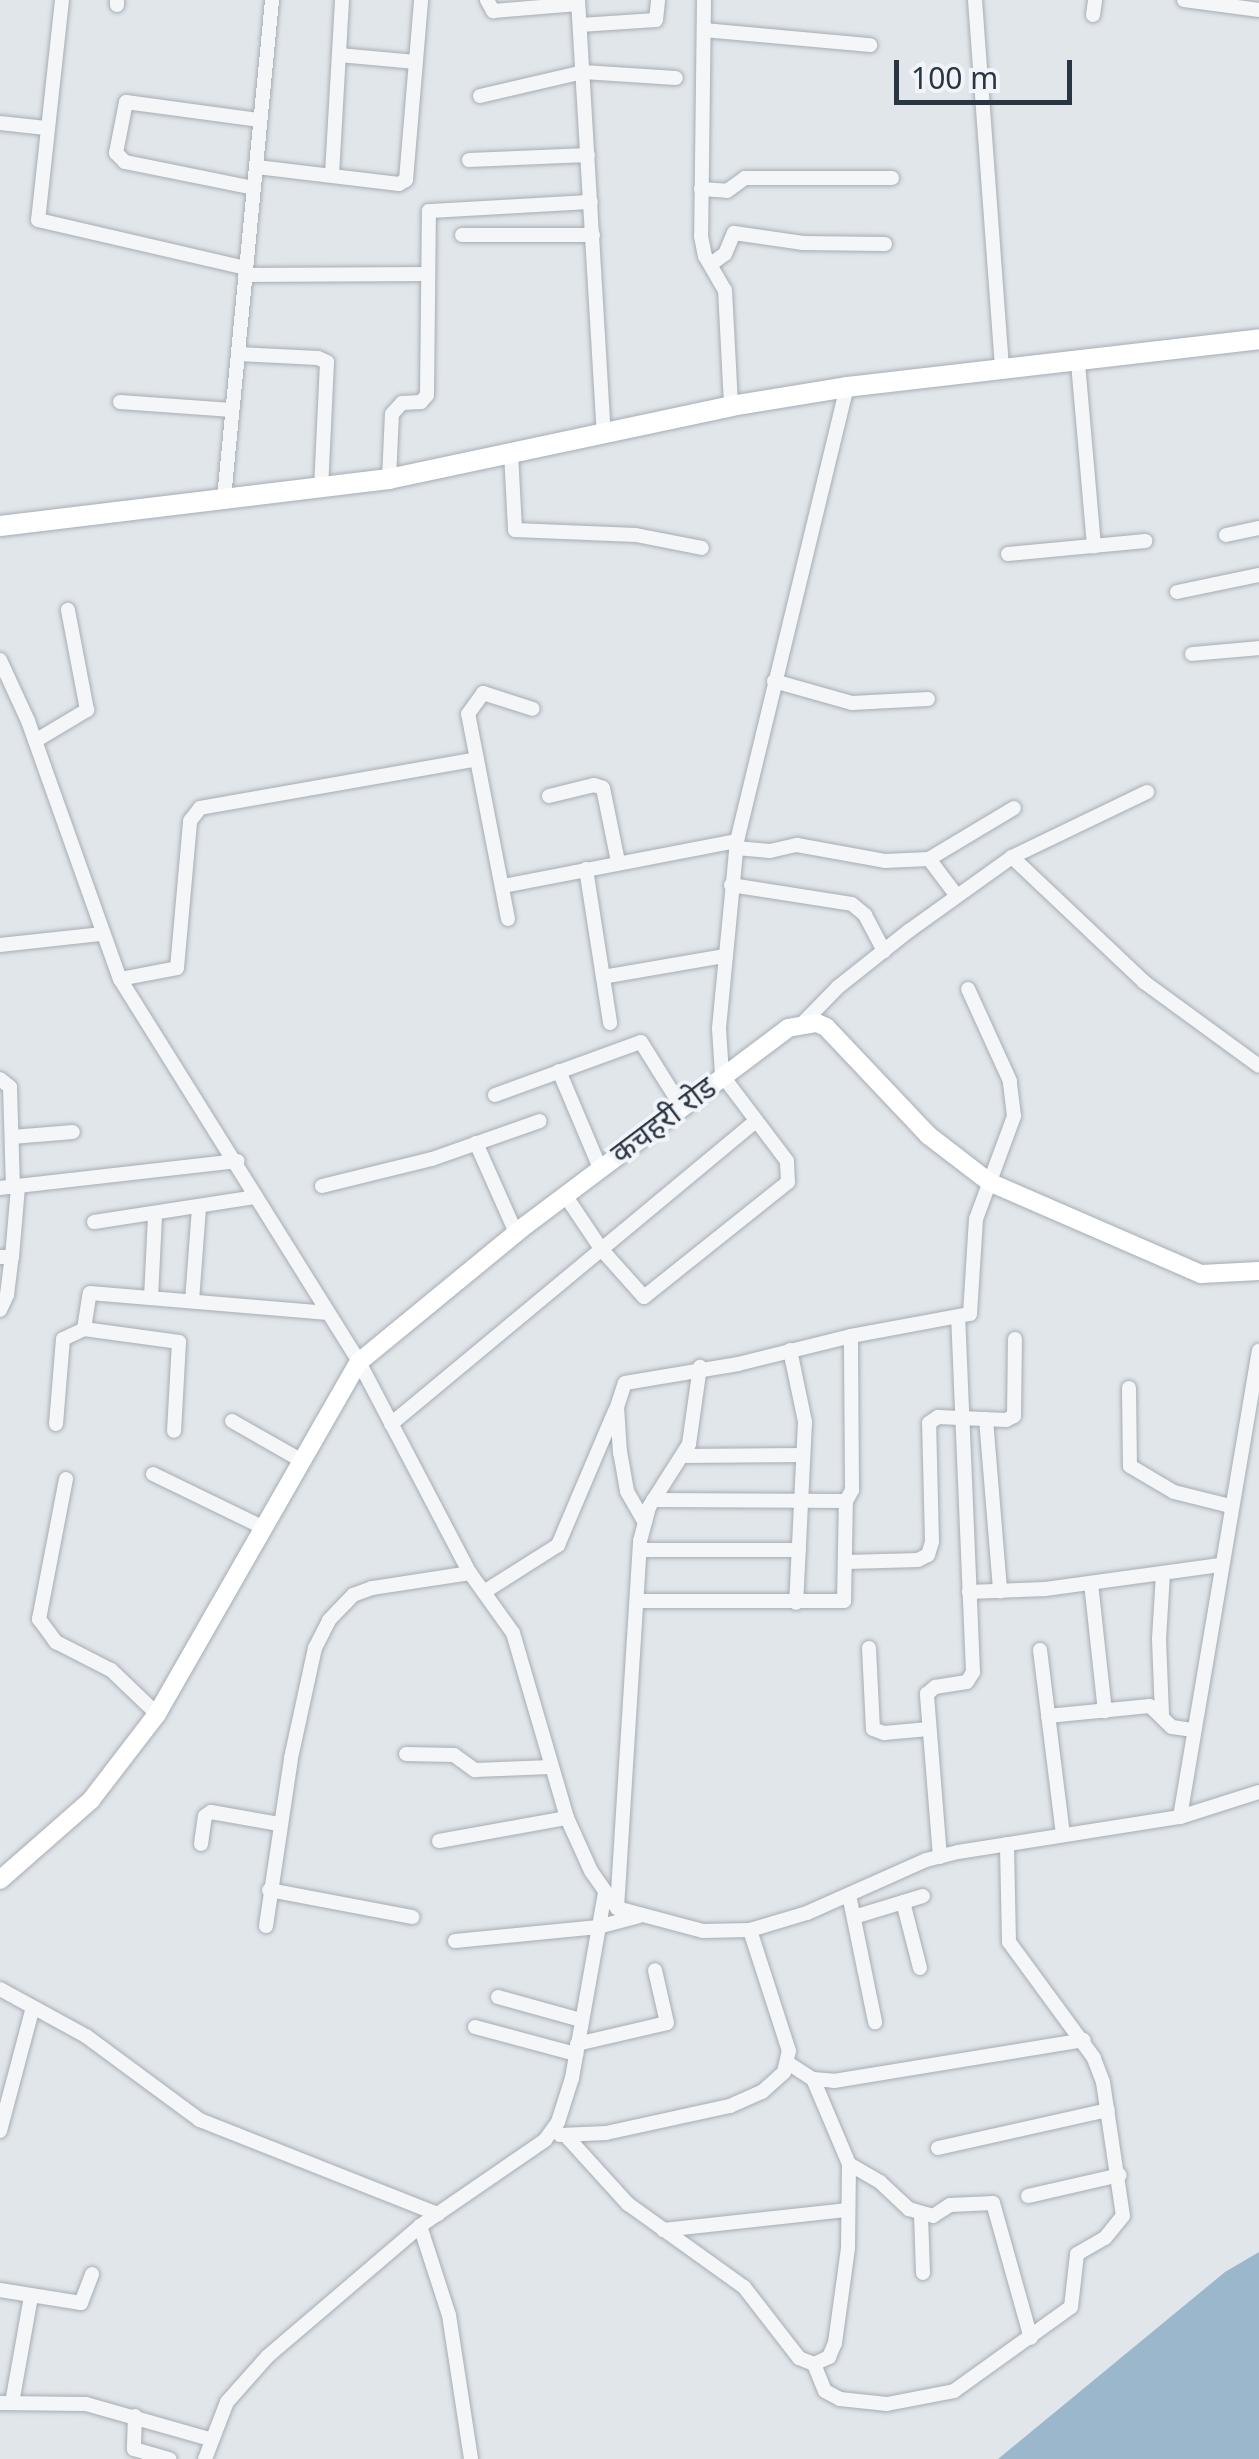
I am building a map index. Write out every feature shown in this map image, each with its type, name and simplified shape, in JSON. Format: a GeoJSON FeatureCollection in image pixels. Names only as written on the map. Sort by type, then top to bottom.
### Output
{"type":"FeatureCollection","features":[{"type":"Feature","properties":{"kind":"highway"},"geometry":{"type":"LineString","coordinates":[[0,526],[389,479],[732,406],[847,386],[1078,363],[1259,339]]}},
{"type":"Feature","properties":{"kind":"main road","name":"कचहरी रोड"},"geometry":{"type":"LineString","coordinates":[[0,1880],[91,1800],[157,1714],[359,1362],[516,1233],[681,1106],[788,1028],[803,1023]]}},
{"type":"Feature","properties":{"kind":"main road"},"geometry":{"type":"LineString","coordinates":[[803,1023],[826,1027],[928,1135],[989,1182],[1201,1274],[1259,1271]]}},
{"type":"Feature","properties":{"kind":"street"},"geometry":{"type":"LineString","coordinates":[[62,0],[38,220],[246,271],[426,274]]}},
{"type":"Feature","properties":{"kind":"street"},"geometry":{"type":"LineString","coordinates":[[224,498],[272,0]]}},
{"type":"Feature","properties":{"kind":"street"},"geometry":{"type":"LineString","coordinates":[[332,174],[342,0]]}},
{"type":"Feature","properties":{"kind":"street"},"geometry":{"type":"LineString","coordinates":[[257,167],[399,184],[406,180],[421,0]]}},
{"type":"Feature","properties":{"kind":"street"},"geometry":{"type":"LineString","coordinates":[[487,0],[493,11],[578,2],[604,433]]}},
{"type":"Feature","properties":{"kind":"street"},"geometry":{"type":"LineString","coordinates":[[580,25],[656,20],[658,0]]}},
{"type":"Feature","properties":{"kind":"street"},"geometry":{"type":"LineString","coordinates":[[704,0],[700,236],[725,290],[732,406]]}},
{"type":"Feature","properties":{"kind":"street"},"geometry":{"type":"LineString","coordinates":[[975,0],[1002,371]]}},
{"type":"Feature","properties":{"kind":"street"},"geometry":{"type":"LineString","coordinates":[[1184,0],[1259,10]]}},
{"type":"Feature","properties":{"kind":"street"},"geometry":{"type":"LineString","coordinates":[[704,30],[870,45]]}},
{"type":"Feature","properties":{"kind":"street"},"geometry":{"type":"LineString","coordinates":[[339,55],[416,62]]}},
{"type":"Feature","properties":{"kind":"street"},"geometry":{"type":"LineString","coordinates":[[480,96],[583,72],[676,78]]}},
{"type":"Feature","properties":{"kind":"street"},"geometry":{"type":"LineString","coordinates":[[254,188],[125,162],[116,153],[126,102],[260,120]]}},
{"type":"Feature","properties":{"kind":"street"},"geometry":{"type":"LineString","coordinates":[[0,123],[46,128]]}},
{"type":"Feature","properties":{"kind":"street"},"geometry":{"type":"LineString","coordinates":[[469,160],[588,155]]}},
{"type":"Feature","properties":{"kind":"street"},"geometry":{"type":"LineString","coordinates":[[701,189],[726,192],[745,178],[892,178]]}},
{"type":"Feature","properties":{"kind":"street"},"geometry":{"type":"LineString","coordinates":[[389,479],[392,414],[402,403],[421,402],[427,396],[429,212],[592,202]]}},
{"type":"Feature","properties":{"kind":"street"},"geometry":{"type":"LineString","coordinates":[[711,264],[725,254],[734,233],[803,243],[885,244]]}},
{"type":"Feature","properties":{"kind":"street"},"geometry":{"type":"LineString","coordinates":[[462,235],[594,235]]}},
{"type":"Feature","properties":{"kind":"street"},"geometry":{"type":"LineString","coordinates":[[238,354],[318,358],[327,362],[321,488]]}},
{"type":"Feature","properties":{"kind":"street"},"geometry":{"type":"LineString","coordinates":[[1078,363],[1094,546]]}},
{"type":"Feature","properties":{"kind":"street"},"geometry":{"type":"LineString","coordinates":[[565,1195],[602,1250],[644,1296],[788,1182],[787,1161],[722,1075],[719,1028],[736,844],[847,386]]}},
{"type":"Feature","properties":{"kind":"street"},"geometry":{"type":"LineString","coordinates":[[120,402],[232,410]]}},
{"type":"Feature","properties":{"kind":"street"},"geometry":{"type":"LineString","coordinates":[[511,453],[515,530],[636,535],[702,548]]}},
{"type":"Feature","properties":{"kind":"street"},"geometry":{"type":"LineString","coordinates":[[1226,535],[1259,528]]}},
{"type":"Feature","properties":{"kind":"street"},"geometry":{"type":"LineString","coordinates":[[1008,554],[1146,541]]}},
{"type":"Feature","properties":{"kind":"street"},"geometry":{"type":"LineString","coordinates":[[1177,592],[1259,575]]}},
{"type":"Feature","properties":{"kind":"street"},"geometry":{"type":"LineString","coordinates":[[35,742],[87,710],[68,610]]}},
{"type":"Feature","properties":{"kind":"street"},"geometry":{"type":"LineString","coordinates":[[1192,654],[1259,648]]}},
{"type":"Feature","properties":{"kind":"street"},"geometry":{"type":"LineString","coordinates":[[0,660],[35,742],[120,979],[359,1362],[470,1573],[501,1612],[522,1653],[567,1818],[605,1893],[617,1908],[703,1931],[750,1930],[940,1857],[1180,1817],[1259,1792]]}},
{"type":"Feature","properties":{"kind":"street"},"geometry":{"type":"LineString","coordinates":[[774,682],[852,703],[928,698]]}},
{"type":"Feature","properties":{"kind":"street"},"geometry":{"type":"LineString","coordinates":[[508,920],[468,714],[478,696],[490,694],[533,709]]}},
{"type":"Feature","properties":{"kind":"street"},"geometry":{"type":"LineString","coordinates":[[120,979],[177,968],[190,821],[200,808],[477,759]]}},
{"type":"Feature","properties":{"kind":"street"},"geometry":{"type":"LineString","coordinates":[[549,796],[594,785],[602,788],[618,862]]}},
{"type":"Feature","properties":{"kind":"street"},"geometry":{"type":"LineString","coordinates":[[803,1023],[822,1001],[884,950],[1012,858],[1147,792]]}},
{"type":"Feature","properties":{"kind":"street"},"geometry":{"type":"LineString","coordinates":[[503,886],[618,862],[736,844],[770,851],[789,845],[885,861],[929,859],[1014,808]]}},
{"type":"Feature","properties":{"kind":"street"},"geometry":{"type":"LineString","coordinates":[[1012,858],[1144,982],[1259,1066]]}},
{"type":"Feature","properties":{"kind":"street"},"geometry":{"type":"LineString","coordinates":[[929,859],[957,896]]}},
{"type":"Feature","properties":{"kind":"street"},"geometry":{"type":"LineString","coordinates":[[586,869],[610,1022]]}},
{"type":"Feature","properties":{"kind":"street"},"geometry":{"type":"LineString","coordinates":[[731,885],[852,904],[864,915],[884,950]]}},
{"type":"Feature","properties":{"kind":"street"},"geometry":{"type":"LineString","coordinates":[[0,945],[102,934]]}},
{"type":"Feature","properties":{"kind":"street"},"geometry":{"type":"LineString","coordinates":[[603,977],[725,956]]}},
{"type":"Feature","properties":{"kind":"street"},"geometry":{"type":"LineString","coordinates":[[484,1592],[558,1545],[625,1383],[738,1364],[850,1336],[970,1314],[974,1230],[1010,1134],[1013,1099],[1003,1062],[968,989]]}},
{"type":"Feature","properties":{"kind":"street"},"geometry":{"type":"LineString","coordinates":[[495,1095],[641,1042],[681,1106]]}},
{"type":"Feature","properties":{"kind":"street"},"geometry":{"type":"LineString","coordinates":[[559,1071],[600,1168]]}},
{"type":"Feature","properties":{"kind":"street"},"geometry":{"type":"LineString","coordinates":[[0,1079],[10,1087],[12,1137],[7,1295],[0,1310]]}},
{"type":"Feature","properties":{"kind":"street"},"geometry":{"type":"LineString","coordinates":[[322,1186],[540,1121]]}},
{"type":"Feature","properties":{"kind":"street"},"geometry":{"type":"LineString","coordinates":[[392,1424],[756,1121]]}},
{"type":"Feature","properties":{"kind":"street"},"geometry":{"type":"LineString","coordinates":[[12,1137],[73,1132]]}},
{"type":"Feature","properties":{"kind":"street"},"geometry":{"type":"LineString","coordinates":[[476,1143],[516,1233]]}},
{"type":"Feature","properties":{"kind":"street"},"geometry":{"type":"LineString","coordinates":[[10,1188],[237,1161]]}},
{"type":"Feature","properties":{"kind":"street"},"geometry":{"type":"LineString","coordinates":[[94,1222],[256,1197]]}},
{"type":"Feature","properties":{"kind":"street"},"geometry":{"type":"LineString","coordinates":[[192,1301],[199,1208]]}},
{"type":"Feature","properties":{"kind":"street"},"geometry":{"type":"LineString","coordinates":[[151,1298],[155,1215]]}},
{"type":"Feature","properties":{"kind":"street"},"geometry":{"type":"LineString","coordinates":[[84,1329],[90,1292],[328,1313]]}},
{"type":"Feature","properties":{"kind":"street"},"geometry":{"type":"LineString","coordinates":[[940,1857],[929,1729],[930,1690],[971,1679],[958,1319]]}},
{"type":"Feature","properties":{"kind":"street"},"geometry":{"type":"LineString","coordinates":[[56,1424],[63,1339],[84,1329],[178,1342],[174,1432]]}},
{"type":"Feature","properties":{"kind":"street"},"geometry":{"type":"LineString","coordinates":[[637,1601],[844,1601],[846,1500],[852,1490],[850,1336]]}},
{"type":"Feature","properties":{"kind":"street"},"geometry":{"type":"LineString","coordinates":[[846,1562],[918,1560],[928,1555],[932,1542],[929,1422],[938,1417],[1006,1420],[1016,1411],[1014,1340]]}},
{"type":"Feature","properties":{"kind":"street"},"geometry":{"type":"LineString","coordinates":[[790,1350],[805,1412],[796,1603]]}},
{"type":"Feature","properties":{"kind":"street"},"geometry":{"type":"LineString","coordinates":[[1180,1817],[1259,1351]]}},
{"type":"Feature","properties":{"kind":"street"},"geometry":{"type":"LineString","coordinates":[[617,1908],[644,1521],[682,1456],[691,1432],[700,1368]]}},
{"type":"Feature","properties":{"kind":"street"},"geometry":{"type":"LineString","coordinates":[[1129,1388],[1130,1466],[1174,1492],[1230,1506]]}},
{"type":"Feature","properties":{"kind":"street"},"geometry":{"type":"LineString","coordinates":[[617,1406],[627,1490],[644,1521]]}},
{"type":"Feature","properties":{"kind":"street"},"geometry":{"type":"LineString","coordinates":[[986,1419],[1000,1591]]}},
{"type":"Feature","properties":{"kind":"street"},"geometry":{"type":"LineString","coordinates":[[232,1421],[302,1461]]}},
{"type":"Feature","properties":{"kind":"street"},"geometry":{"type":"LineString","coordinates":[[682,1456],[803,1455]]}},
{"type":"Feature","properties":{"kind":"street"},"geometry":{"type":"LineString","coordinates":[[153,1474],[264,1528]]}},
{"type":"Feature","properties":{"kind":"street"},"geometry":{"type":"LineString","coordinates":[[66,1479],[39,1618],[56,1642],[111,1670],[157,1714]]}},
{"type":"Feature","properties":{"kind":"street"},"geometry":{"type":"LineString","coordinates":[[653,1500],[846,1500]]}},
{"type":"Feature","properties":{"kind":"street"},"geometry":{"type":"LineString","coordinates":[[640,1550],[799,1550]]}},
{"type":"Feature","properties":{"kind":"street"},"geometry":{"type":"LineString","coordinates":[[969,1592],[1091,1583],[1220,1566]]}},
{"type":"Feature","properties":{"kind":"street"},"geometry":{"type":"LineString","coordinates":[[266,1926],[279,1824],[315,1648],[338,1606],[372,1588],[470,1573]]}},
{"type":"Feature","properties":{"kind":"street"},"geometry":{"type":"LineString","coordinates":[[1162,1714],[1164,1573]]}},
{"type":"Feature","properties":{"kind":"street"},"geometry":{"type":"LineString","coordinates":[[1091,1583],[1104,1711]]}},
{"type":"Feature","properties":{"kind":"street"},"geometry":{"type":"LineString","coordinates":[[869,1648],[873,1729],[884,1733],[929,1729]]}},
{"type":"Feature","properties":{"kind":"street"},"geometry":{"type":"LineString","coordinates":[[1040,1650],[1063,1835]]}},
{"type":"Feature","properties":{"kind":"street"},"geometry":{"type":"LineString","coordinates":[[1048,1716],[1150,1706],[1172,1728],[1194,1730]]}},
{"type":"Feature","properties":{"kind":"street"},"geometry":{"type":"LineString","coordinates":[[406,1754],[454,1755],[475,1770],[551,1767]]}},
{"type":"Feature","properties":{"kind":"street"},"geometry":{"type":"LineString","coordinates":[[201,1844],[205,1816],[211,1812],[279,1824]]}},
{"type":"Feature","properties":{"kind":"street"},"geometry":{"type":"LineString","coordinates":[[440,1841],[567,1818]]}},
{"type":"Feature","properties":{"kind":"street"},"geometry":{"type":"LineString","coordinates":[[567,2137],[628,2204],[744,2287],[799,2358],[814,2364],[831,2395],[870,2403],[903,2402],[954,2391],[1071,2307],[1077,2254],[1119,2226],[1125,2204],[1103,2082],[1084,2040],[1009,1942],[1007,1844]]}},
{"type":"Feature","properties":{"kind":"street"},"geometry":{"type":"LineString","coordinates":[[269,1890],[412,1917]]}},
{"type":"Feature","properties":{"kind":"street"},"geometry":{"type":"LineString","coordinates":[[204,2459],[227,2402],[268,2356],[420,2226],[478,2189],[544,2139],[558,2122],[577,2049],[605,1893]]}},
{"type":"Feature","properties":{"kind":"street"},"geometry":{"type":"LineString","coordinates":[[850,1894],[874,2022]]}},
{"type":"Feature","properties":{"kind":"street"},"geometry":{"type":"LineString","coordinates":[[854,1916],[923,1896]]}},
{"type":"Feature","properties":{"kind":"street"},"geometry":{"type":"LineString","coordinates":[[904,1902],[920,1968]]}},
{"type":"Feature","properties":{"kind":"street"},"geometry":{"type":"LineString","coordinates":[[455,1942],[598,1927],[639,1916]]}},
{"type":"Feature","properties":{"kind":"street"},"geometry":{"type":"LineString","coordinates":[[544,2139],[626,2129],[748,2100],[772,2084],[788,2063],[789,2051],[750,1930]]}},
{"type":"Feature","properties":{"kind":"street"},"geometry":{"type":"LineString","coordinates":[[475,2027],[577,2049],[667,2023],[655,1970]]}},
{"type":"Feature","properties":{"kind":"street"},"geometry":{"type":"LineString","coordinates":[[0,1989],[112,2053],[166,2099],[200,2120],[438,2214]]}},
{"type":"Feature","properties":{"kind":"street"},"geometry":{"type":"LineString","coordinates":[[498,1997],[581,2020]]}},
{"type":"Feature","properties":{"kind":"street"},"geometry":{"type":"LineString","coordinates":[[0,2131],[33,2006]]}},
{"type":"Feature","properties":{"kind":"street"},"geometry":{"type":"LineString","coordinates":[[788,2063],[813,2079],[834,2081],[1084,2040]]}},
{"type":"Feature","properties":{"kind":"street"},"geometry":{"type":"LineString","coordinates":[[813,2079],[848,2164],[847,2261],[834,2351],[814,2364]]}},
{"type":"Feature","properties":{"kind":"street"},"geometry":{"type":"LineString","coordinates":[[938,2148],[1108,2110]]}},
{"type":"Feature","properties":{"kind":"street"},"geometry":{"type":"LineString","coordinates":[[848,2164],[920,2215],[938,2215],[950,2205],[991,2200],[1030,2338]]}},
{"type":"Feature","properties":{"kind":"street"},"geometry":{"type":"LineString","coordinates":[[1028,2196],[1120,2175]]}},
{"type":"Feature","properties":{"kind":"street"},"geometry":{"type":"LineString","coordinates":[[663,2230],[848,2210]]}},
{"type":"Feature","properties":{"kind":"street"},"geometry":{"type":"LineString","coordinates":[[920,2215],[922,2273]]}},
{"type":"Feature","properties":{"kind":"street"},"geometry":{"type":"LineString","coordinates":[[420,2226],[449,2315],[471,2459]]}},
{"type":"Feature","properties":{"kind":"street"},"geometry":{"type":"LineString","coordinates":[[0,2290],[81,2304],[92,2274]]}},
{"type":"Feature","properties":{"kind":"street"},"geometry":{"type":"LineString","coordinates":[[31,2296],[4,2406],[86,2404],[210,2440]]}},
{"type":"Feature","properties":{"kind":"street"},"geometry":{"type":"LineString","coordinates":[[134,2416],[134,2449],[170,2459]]}},
{"type":"Feature","properties":{"kind":"water"},"geometry":{"type":"Polygon","coordinates":[[[1259,2252],[1259,2459],[998,2459],[1225,2272],[1259,2252]]]}}]}
